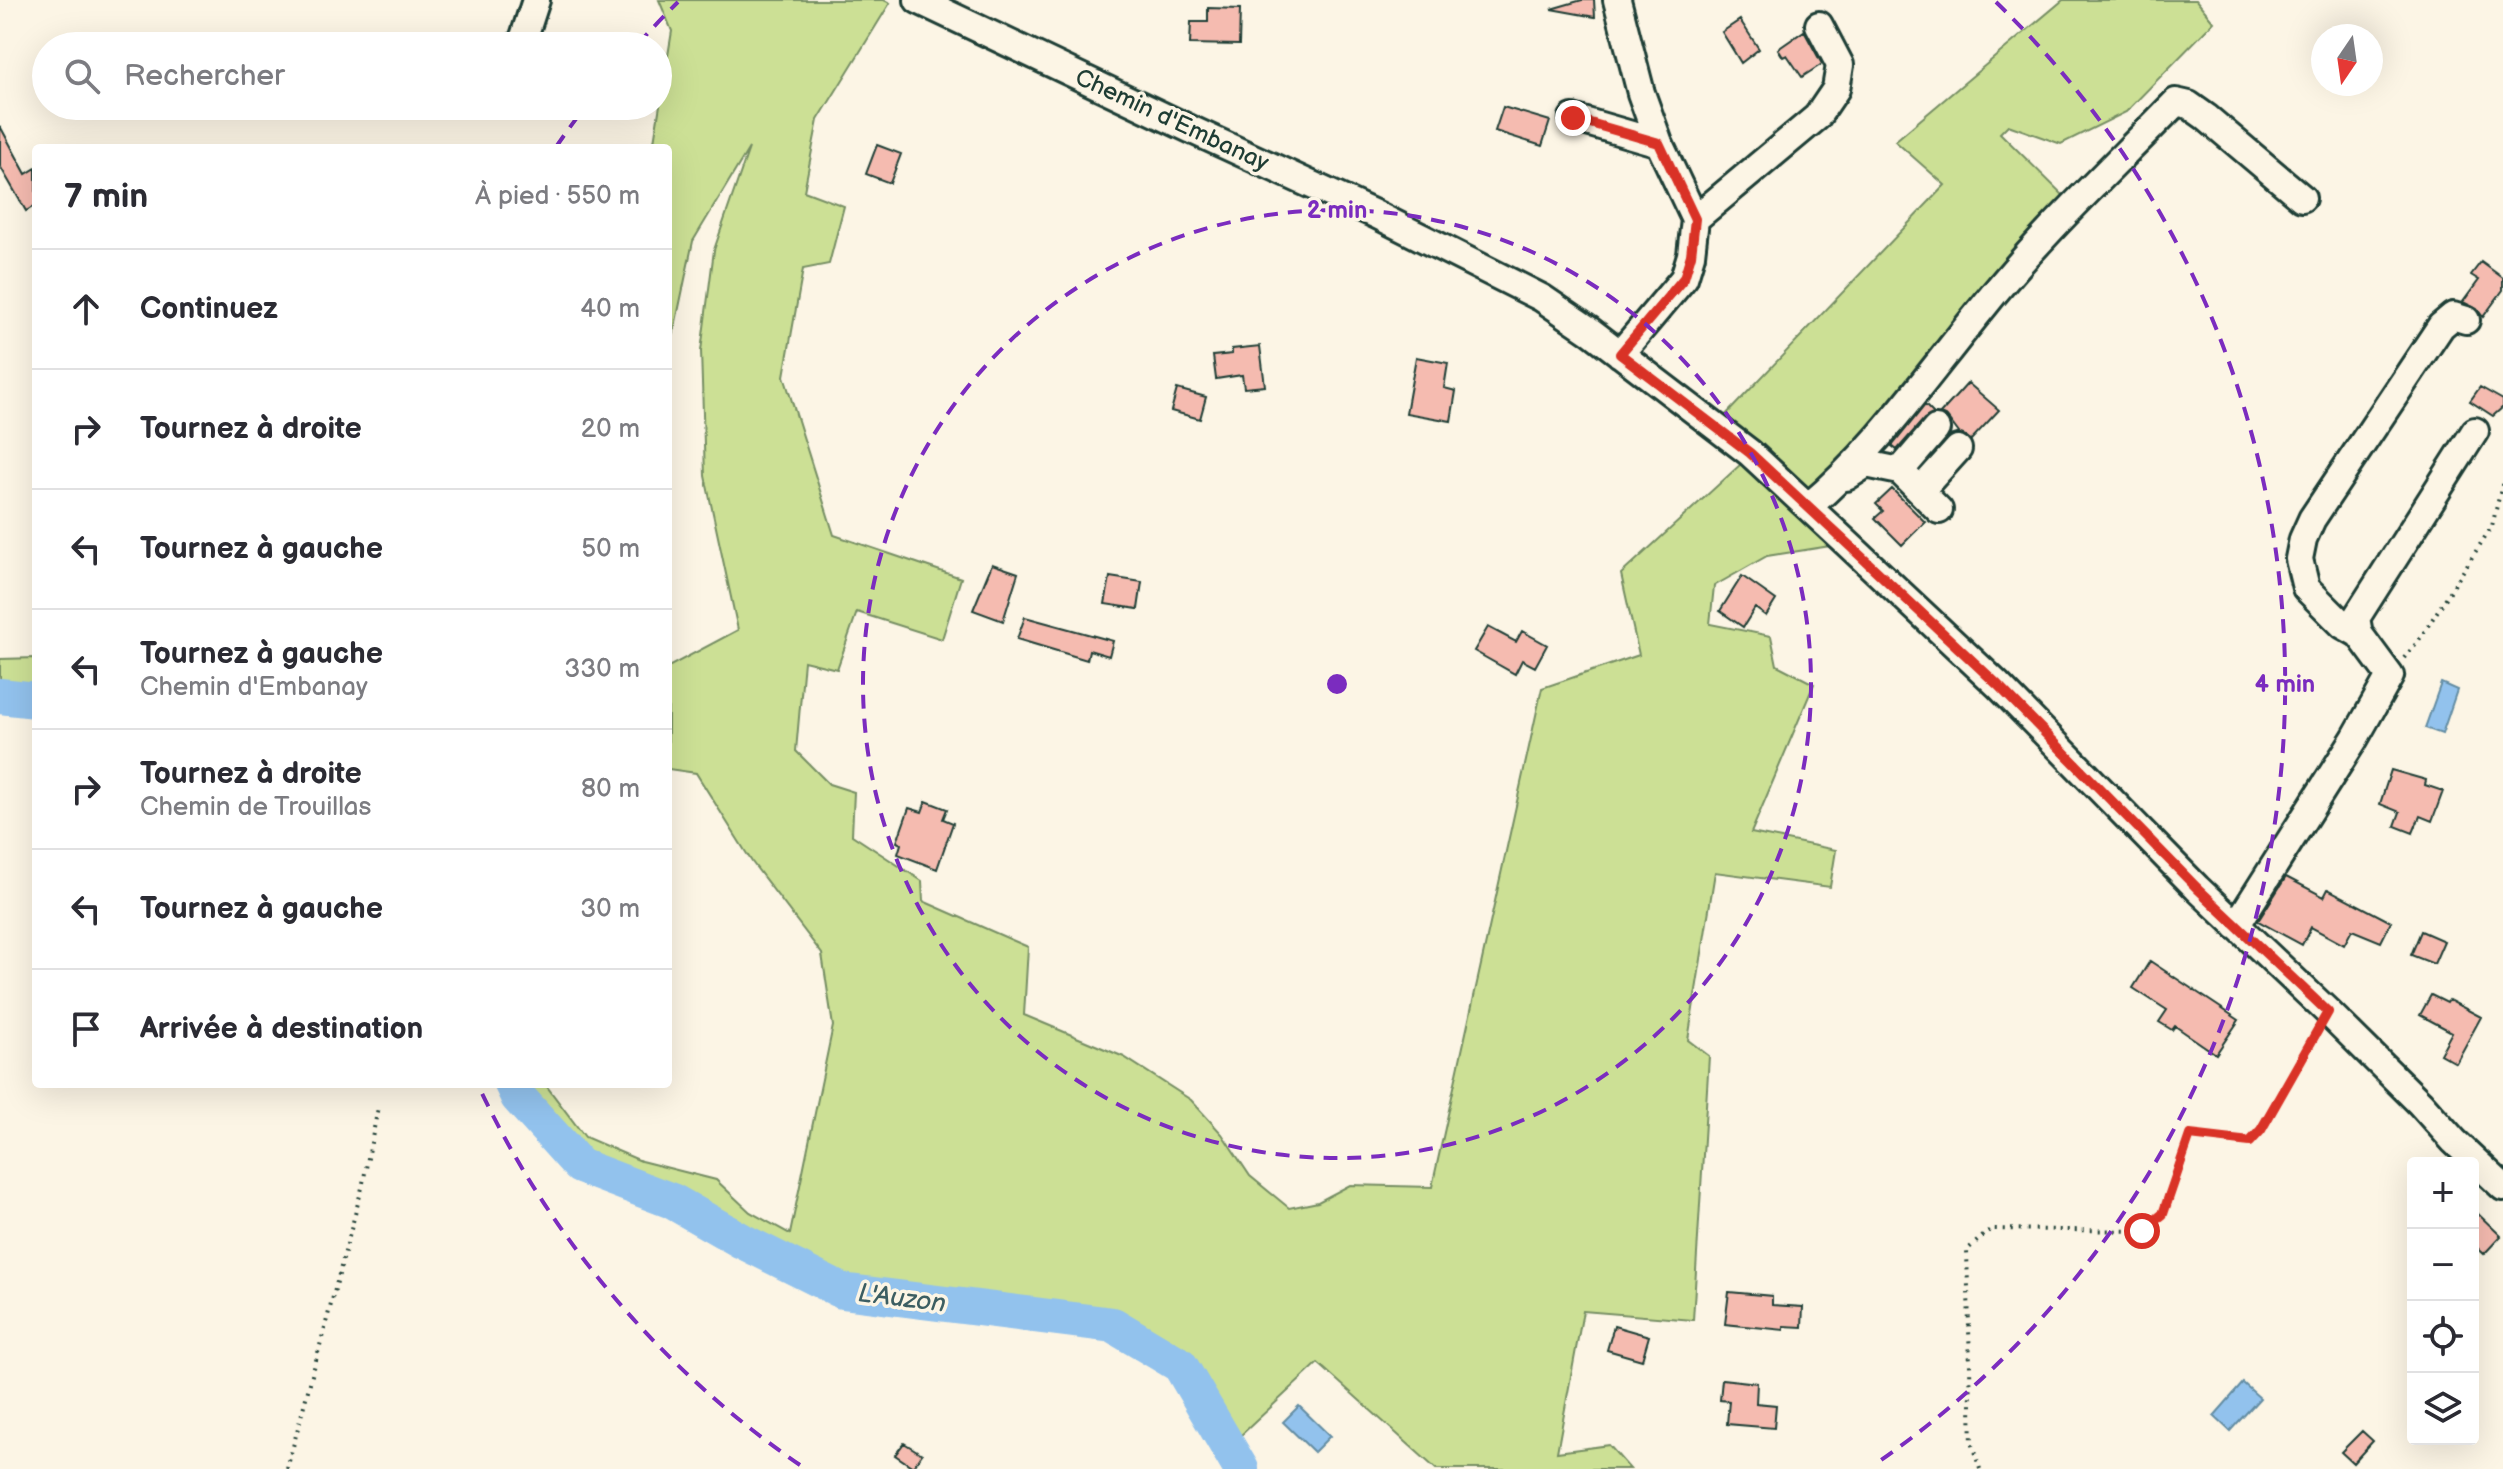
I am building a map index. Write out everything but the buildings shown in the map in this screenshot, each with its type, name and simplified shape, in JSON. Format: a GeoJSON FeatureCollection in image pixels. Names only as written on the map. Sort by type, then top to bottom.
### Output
{"type":"FeatureCollection","features":[{"type":"Feature","properties":{"kind":"street"},"geometry":{"type":"LineString","coordinates":[[526,32],[536,0]]}},
{"type":"Feature","properties":{"kind":"street","name":"Chemin d'Embanay"},"geometry":{"type":"LineString","coordinates":[[918,0],[1377,215],[1542,298],[1620,354],[1750,453],[1998,685],[2236,926],[2328,1012],[2503,1187]]}},
{"type":"Feature","properties":{"kind":"street"},"geometry":{"type":"LineString","coordinates":[[1617,0],[1641,93],[1659,143],[1695,219],[1691,255],[1684,278],[1620,354]]}},
{"type":"Feature","properties":{"kind":"street"},"geometry":{"type":"LineString","coordinates":[[1695,219],[1817,117],[1836,89],[1840,65],[1819,25]]}},
{"type":"Feature","properties":{"kind":"street"},"geometry":{"type":"LineString","coordinates":[[1836,484],[1941,362],[1995,293],[2176,102],[2189,105],[2206,117],[2302,198]]}},
{"type":"Feature","properties":{"kind":"street"},"geometry":{"type":"LineString","coordinates":[[1573,118],[1659,143]]}},
{"type":"Feature","properties":{"kind":"street"},"geometry":{"type":"LineString","coordinates":[[2236,926],[2355,738],[2390,676],[2359,634],[2343,625],[2306,588],[2299,559],[2303,539],[2312,519],[2441,326],[2453,316],[2466,320]]}},
{"type":"Feature","properties":{"kind":"street"},"geometry":{"type":"LineString","coordinates":[[1900,471],[1936,429]]}},
{"type":"Feature","properties":{"kind":"street"},"geometry":{"type":"LineString","coordinates":[[2359,634],[2356,618],[2475,431]]}},
{"type":"Feature","properties":{"kind":"street"},"geometry":{"type":"LineString","coordinates":[[1920,491],[1958,449]]}},
{"type":"Feature","properties":{"kind":"street"},"geometry":{"type":"LineString","coordinates":[[1808,507],[1866,464],[1900,471],[1939,510]]}},
{"type":"Feature","properties":{"kind":"path"},"geometry":{"type":"LineString","coordinates":[[2390,676],[2419,640],[2492,526],[2503,481]]}},
{"type":"Feature","properties":{"kind":"path"},"geometry":{"type":"LineString","coordinates":[[1980,1469],[1972,1445],[1967,1250],[1991,1229],[2142,1231],[2163,1214],[2190,1135],[2250,1142],[2261,1130],[2328,1012]]}},
{"type":"Feature","properties":{"kind":"path"},"geometry":{"type":"LineString","coordinates":[[287,1469],[362,1188],[378,1108]]}},
{"type":"Feature","properties":{"kind":"green space"},"geometry":{"type":"Polygon","coordinates":[[[659,0],[884,0],[890,3],[818,120],[804,191],[844,206],[829,264],[803,269],[784,376],[834,535],[961,578],[942,639],[857,612],[837,669],[804,661],[796,751],[829,784],[854,792],[852,835],[922,881],[923,901],[1028,947],[1024,1015],[1124,1057],[1191,1100],[1222,1134],[1250,1176],[1289,1208],[1318,1202],[1350,1185],[1432,1187],[1542,688],[1639,655],[1621,574],[1742,463],[1830,546],[1767,556],[1714,586],[1710,624],[1771,636],[1777,665],[1814,684],[1751,833],[1836,850],[1830,887],[1715,872],[1688,1040],[1709,1056],[1693,1320],[1583,1311],[1557,1452],[1609,1445],[1630,1469],[1436,1469],[1318,1363],[1240,1436],[1186,1354],[1116,1318],[841,1283],[676,1195],[584,1156],[526,1093],[524,1088],[548,1088],[585,1137],[641,1161],[716,1180],[750,1212],[790,1234],[833,1026],[822,954],[752,862],[696,773],[672,770],[672,665],[738,630],[705,476],[701,351],[714,250],[749,148],[693,241],[672,341],[672,144],[654,144],[658,120],[672,120],[672,31],[659,0]]]}},
{"type":"Feature","properties":{"kind":"green space"},"geometry":{"type":"Polygon","coordinates":[[[2063,0],[2196,0],[2214,22],[2126,112],[2061,144],[2008,125],[2000,133],[2068,200],[1820,485],[1808,488],[1721,420],[1945,185],[1895,141],[2063,0]]]}},
{"type":"Feature","properties":{"kind":"green space"},"geometry":{"type":"Polygon","coordinates":[[[32,658],[32,691],[0,688],[0,659],[32,658]]]}},
{"type":"Feature","properties":{"kind":"water"},"geometry":{"type":"Polygon","coordinates":[[[2441,683],[2457,690],[2442,734],[2425,728],[2441,683]]]}},
{"type":"Feature","properties":{"kind":"water"},"geometry":{"type":"Polygon","coordinates":[[[2243,1383],[2260,1398],[2230,1431],[2214,1416],[2243,1383]]]}},
{"type":"Feature","properties":{"kind":"water"},"geometry":{"type":"Polygon","coordinates":[[[1299,1406],[1330,1436],[1314,1452],[1283,1422],[1299,1406]]]}},
{"type":"Feature","properties":{"kind":"waterway","name":"L'Auzon"},"geometry":{"type":"LineString","coordinates":[[0,696],[32,700]]}},
{"type":"Feature","properties":{"kind":"waterway","name":"L'Auzon"},"geometry":{"type":"LineString","coordinates":[[514,1088],[518,1097],[580,1166],[672,1201],[742,1241],[842,1291],[1113,1325],[1180,1365],[1241,1469]]}},
{"type":"Feature","properties":{"kind":"route"},"geometry":{"type":"LineString","coordinates":[[1573,118],[1659,143],[1695,219],[1691,255],[1684,278],[1620,354],[1750,453],[1998,685],[2197,888],[2328,1012],[2261,1130],[2250,1142],[2190,1135],[2163,1214],[2142,1231]]}}]}
